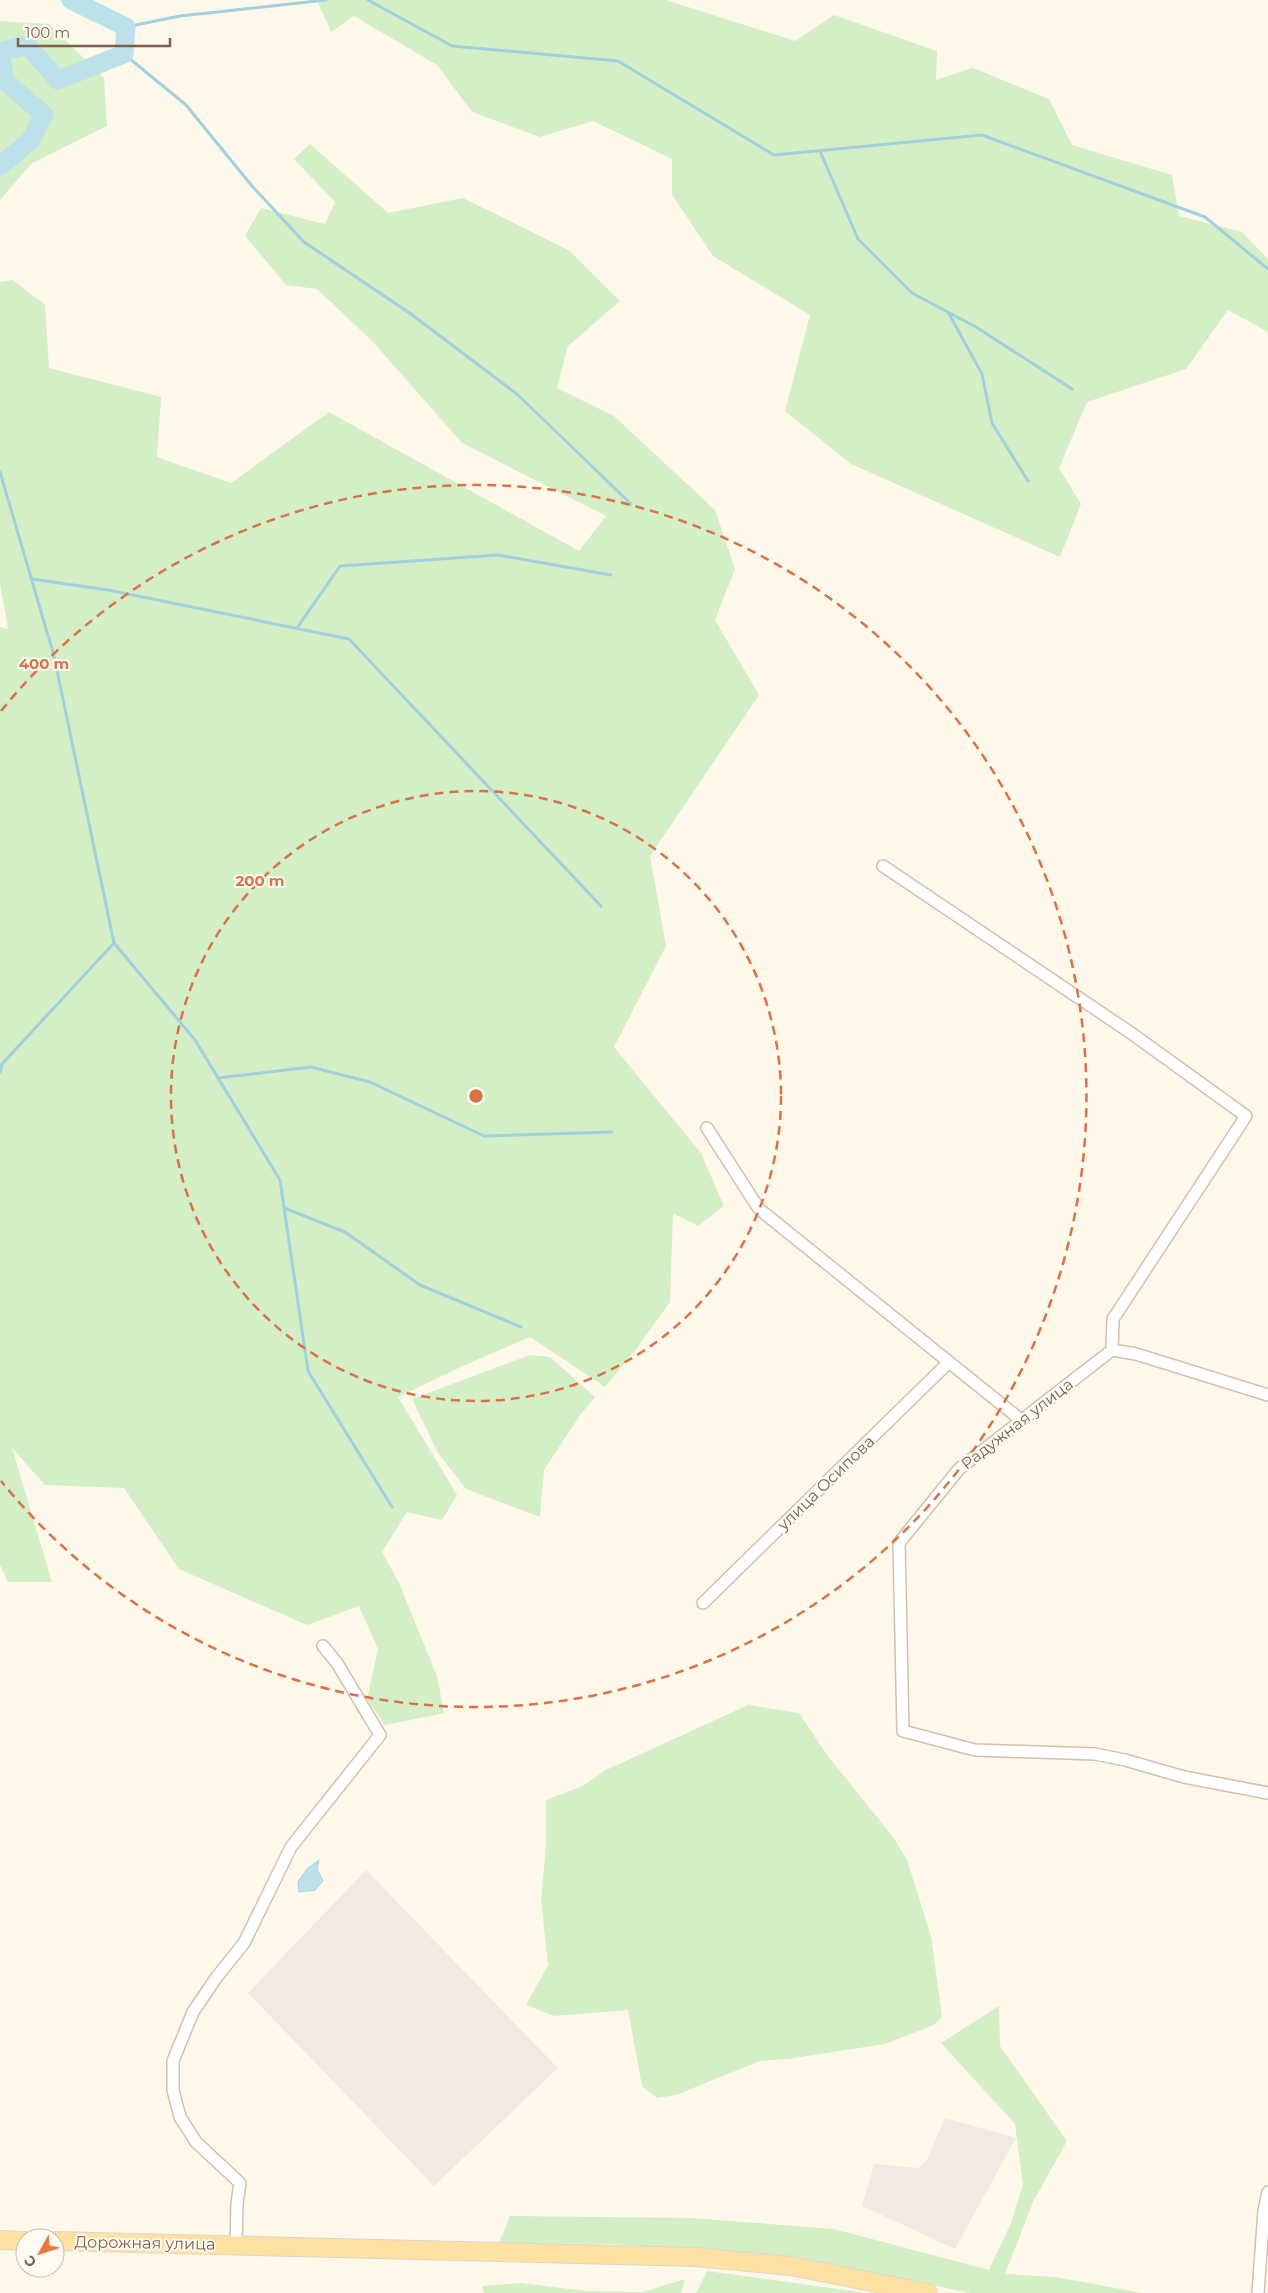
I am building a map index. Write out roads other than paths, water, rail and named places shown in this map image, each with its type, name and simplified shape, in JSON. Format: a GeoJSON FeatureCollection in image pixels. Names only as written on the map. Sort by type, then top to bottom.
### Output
{"type":"FeatureCollection","features":[{"type":"Feature","properties":{"kind":"main road"},"geometry":{"type":"LineString","coordinates":[[0,2240],[15,2241]]}},
{"type":"Feature","properties":{"kind":"main road","name":"Дорожная улица"},"geometry":{"type":"LineString","coordinates":[[65,2241],[696,2257],[790,2266],[928,2293]]}},
{"type":"Feature","properties":{"kind":"street"},"geometry":{"type":"LineString","coordinates":[[883,866],[1131,1033],[1246,1116],[1113,1318],[1112,1350],[1136,1354],[1268,1395]]}},
{"type":"Feature","properties":{"kind":"street"},"geometry":{"type":"LineString","coordinates":[[707,1128],[759,1209],[1021,1420]]}},
{"type":"Feature","properties":{"kind":"street","name":"Радужная улица"},"geometry":{"type":"LineString","coordinates":[[1112,1350],[959,1469],[899,1543],[903,1731],[975,1750],[1095,1754],[1125,1760],[1184,1777],[1268,1792]]}},
{"type":"Feature","properties":{"kind":"street","name":"улица Осипова"},"geometry":{"type":"LineString","coordinates":[[703,1603],[949,1362]]}},
{"type":"Feature","properties":{"kind":"street"},"geometry":{"type":"LineString","coordinates":[[236,2246],[237,2203],[240,2183],[196,2142],[180,2117],[172,2090],[173,2061],[193,2012],[216,1978],[244,1943],[291,1848],[380,1735],[337,1663],[323,1646]]}},
{"type":"Feature","properties":{"kind":"street"},"geometry":{"type":"LineString","coordinates":[[1258,2293],[1264,2211],[1268,2192]]}},
{"type":"Feature","properties":{"kind":"water"},"geometry":{"type":"Polygon","coordinates":[[[319,1860],[317,1869],[323,1881],[315,1890],[299,1892],[298,1882],[307,1869],[319,1860]]]}},
{"type":"Feature","properties":{"kind":"waterway"},"geometry":{"type":"LineString","coordinates":[[0,166],[30,141],[44,115],[5,81],[0,52],[27,45],[58,80],[124,54],[126,27],[71,0]]}},
{"type":"Feature","properties":{"kind":"waterway"},"geometry":{"type":"LineString","coordinates":[[126,27],[180,16],[326,0]]}},
{"type":"Feature","properties":{"kind":"waterway"},"geometry":{"type":"LineString","coordinates":[[368,0],[452,46],[618,61],[774,155],[982,135],[1205,217],[1268,269]]}},
{"type":"Feature","properties":{"kind":"waterway"},"geometry":{"type":"LineString","coordinates":[[124,54],[186,105],[252,186],[304,242],[411,314],[518,395],[631,504]]}},
{"type":"Feature","properties":{"kind":"waterway"},"geometry":{"type":"LineString","coordinates":[[820,151],[858,239],[912,293],[976,327],[1072,389]]}},
{"type":"Feature","properties":{"kind":"waterway"},"geometry":{"type":"LineString","coordinates":[[948,312],[982,374],[992,423],[1028,481]]}},
{"type":"Feature","properties":{"kind":"waterway"},"geometry":{"type":"LineString","coordinates":[[0,472],[54,656],[114,943],[195,1040],[280,1180],[308,1371],[392,1507]]}},
{"type":"Feature","properties":{"kind":"waterway"},"geometry":{"type":"LineString","coordinates":[[297,628],[340,566],[498,555],[611,575]]}},
{"type":"Feature","properties":{"kind":"waterway"},"geometry":{"type":"LineString","coordinates":[[32,579],[108,590],[349,639],[601,906]]}},
{"type":"Feature","properties":{"kind":"waterway"},"geometry":{"type":"LineString","coordinates":[[0,1072],[2,1064],[114,943]]}},
{"type":"Feature","properties":{"kind":"waterway"},"geometry":{"type":"LineString","coordinates":[[218,1078],[311,1067],[370,1082],[484,1136],[612,1132]]}},
{"type":"Feature","properties":{"kind":"waterway"},"geometry":{"type":"LineString","coordinates":[[284,1208],[345,1232],[420,1285],[521,1327]]}}]}
